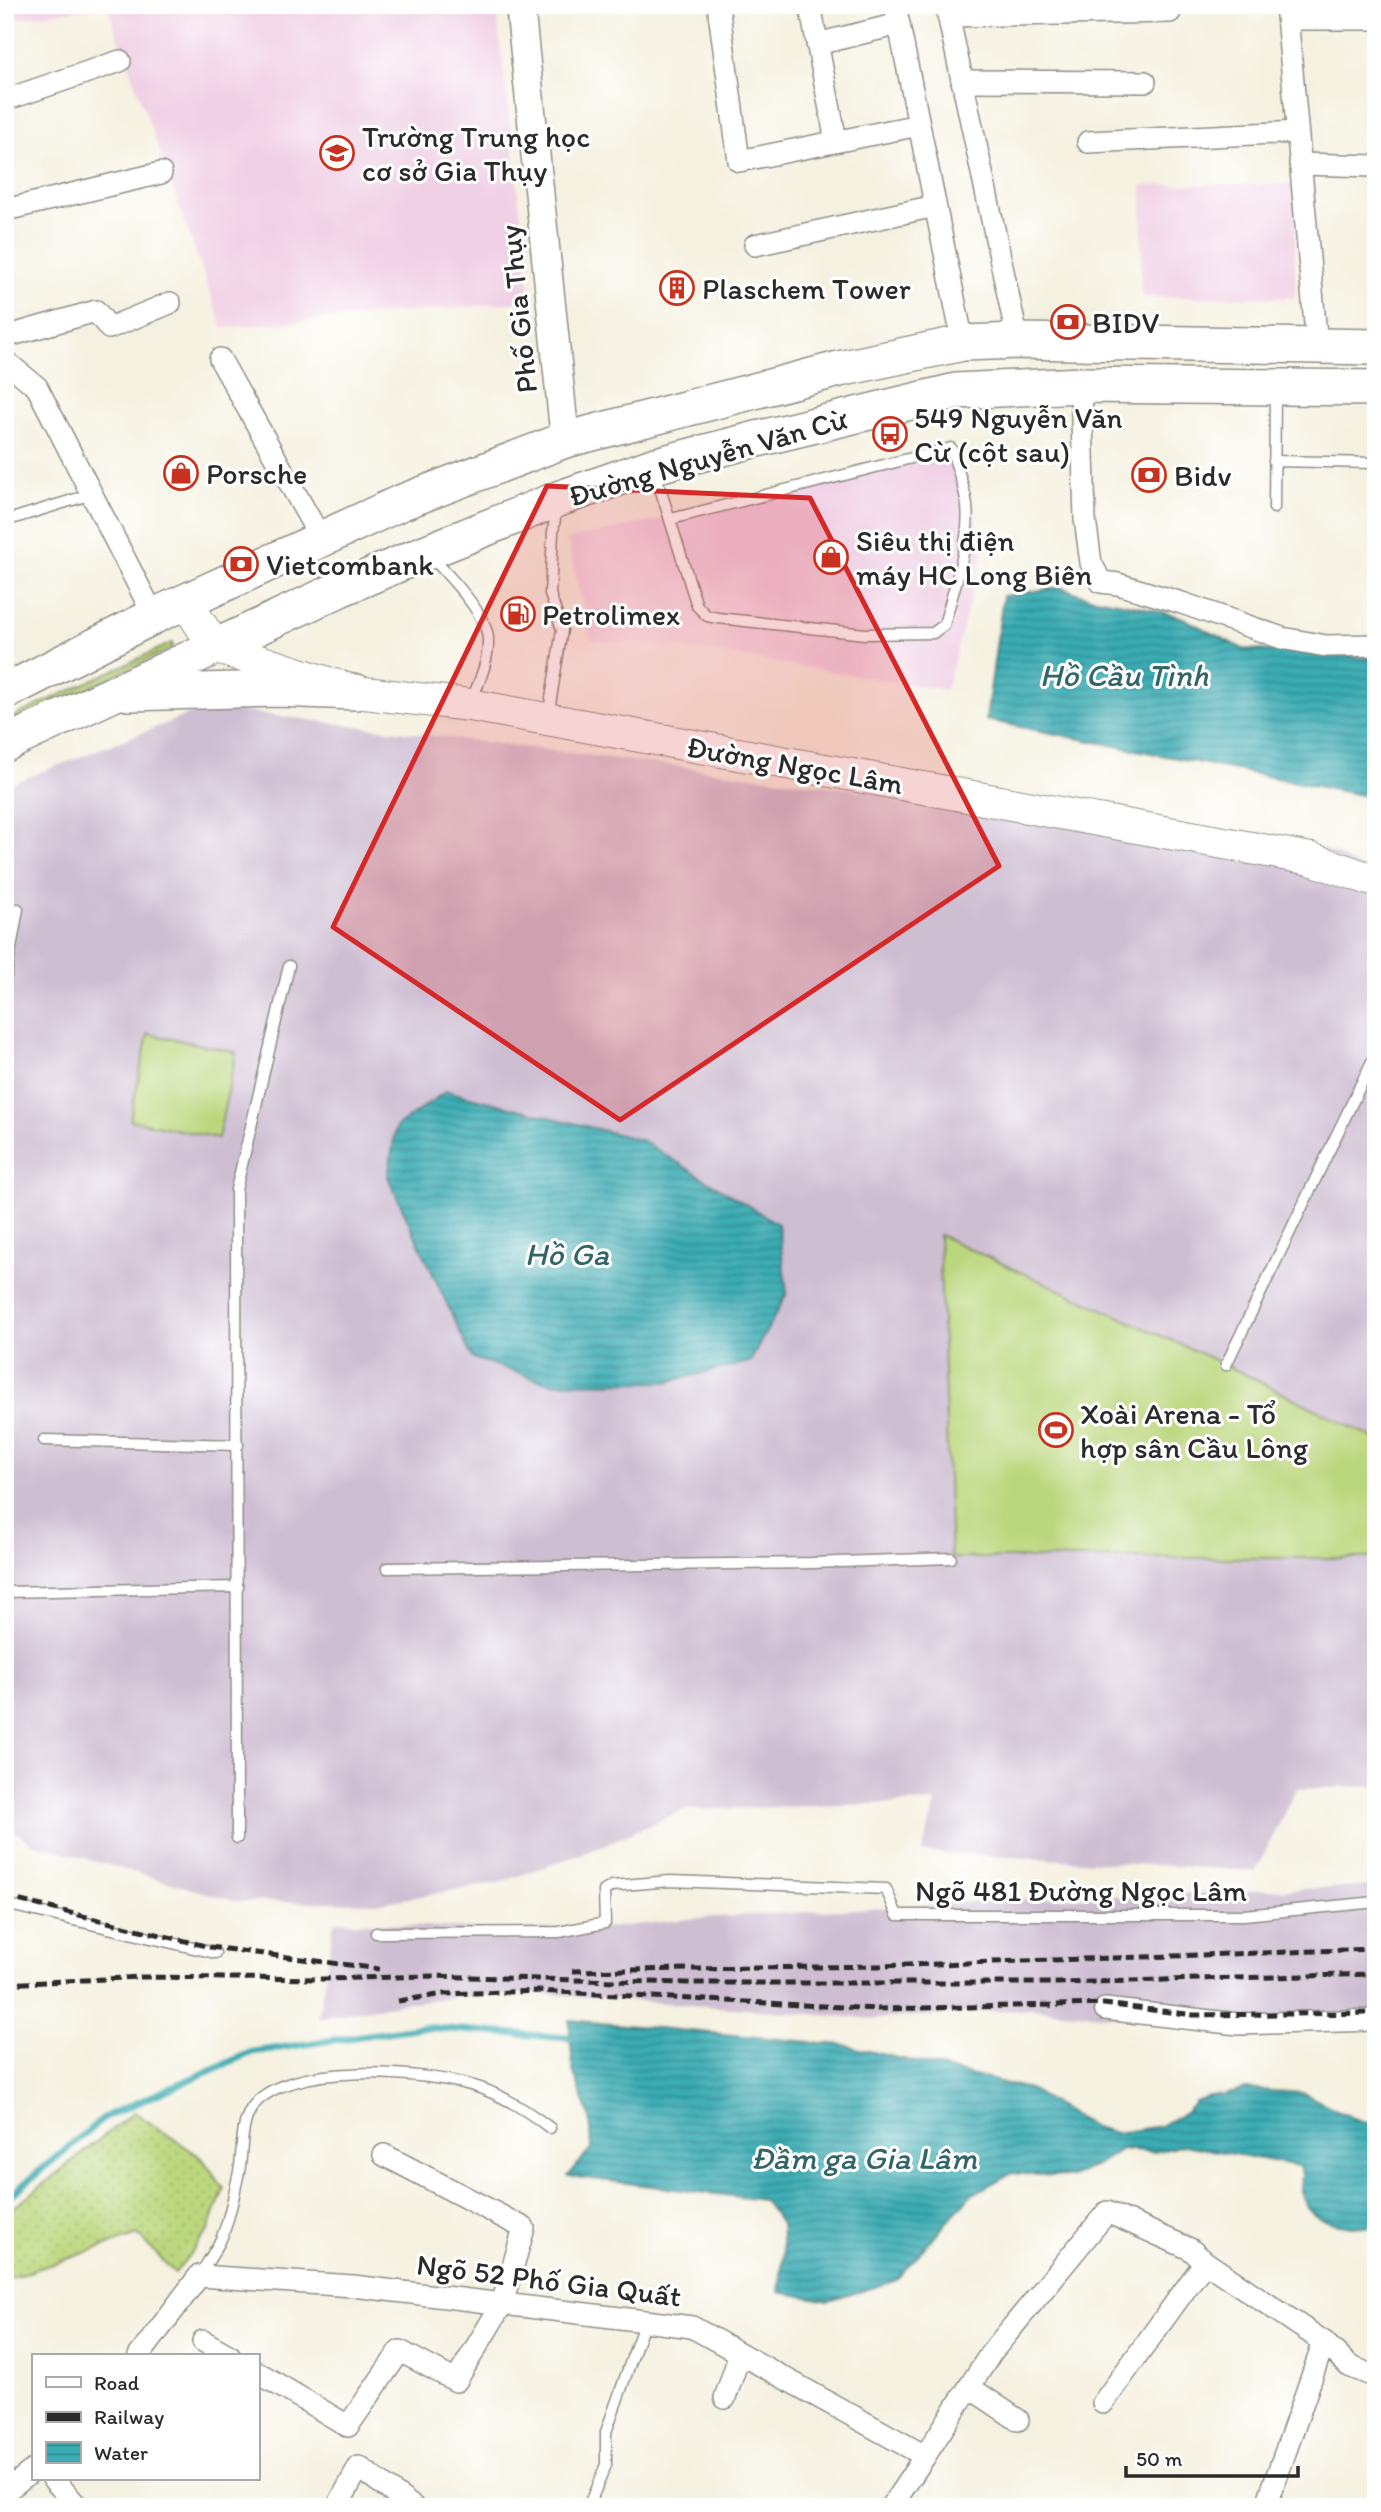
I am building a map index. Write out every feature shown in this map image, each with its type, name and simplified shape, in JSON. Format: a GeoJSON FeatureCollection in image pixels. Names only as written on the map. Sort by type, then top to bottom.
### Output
{"type":"FeatureCollection","features":[{"type":"Feature","properties":{"kind":"main road","name":"Đường Nguyễn Văn Cừ"},"geometry":{"type":"LineString","coordinates":[[5,692],[154,616],[400,503],[565,439],[763,387],[963,343],[1018,341],[1376,347]]}},
{"type":"Feature","properties":{"kind":"main road","name":"Đường Nguyễn Văn Cừ"},"geometry":{"type":"LineString","coordinates":[[5,744],[427,552],[558,499],[653,466],[956,391],[1081,385],[1376,388]]}},
{"type":"Feature","properties":{"kind":"main road"},"geometry":{"type":"LineString","coordinates":[[186,602],[215,647]]}},
{"type":"Feature","properties":{"kind":"main road","name":"Đường Ngọc Lâm"},"geometry":{"type":"LineString","coordinates":[[215,647],[356,692],[470,705],[1311,859],[1376,881]]}},
{"type":"Feature","properties":{"kind":"main road"},"geometry":{"type":"LineString","coordinates":[[114,694],[263,689],[356,692]]}},
{"type":"Feature","properties":{"kind":"street","name":"Phố Gia Thụy"},"geometry":{"type":"LineString","coordinates":[[520,5],[565,439]]}},
{"type":"Feature","properties":{"kind":"street"},"geometry":{"type":"LineString","coordinates":[[718,5],[739,162],[919,125]]}},
{"type":"Feature","properties":{"kind":"street"},"geometry":{"type":"LineString","coordinates":[[810,5],[836,141]]}},
{"type":"Feature","properties":{"kind":"street"},"geometry":{"type":"LineString","coordinates":[[1018,341],[947,11],[1170,12]]}},
{"type":"Feature","properties":{"kind":"street"},"geometry":{"type":"LineString","coordinates":[[1317,346],[1287,12],[1376,19]]}},
{"type":"Feature","properties":{"kind":"street"},"geometry":{"type":"LineString","coordinates":[[817,44],[897,15],[963,343]]}},
{"type":"Feature","properties":{"kind":"street"},"geometry":{"type":"LineString","coordinates":[[5,100],[120,61]]}},
{"type":"Feature","properties":{"kind":"street"},"geometry":{"type":"LineString","coordinates":[[962,81],[1144,82]]}},
{"type":"Feature","properties":{"kind":"street"},"geometry":{"type":"LineString","coordinates":[[1088,142],[1297,132]]}},
{"type":"Feature","properties":{"kind":"street"},"geometry":{"type":"LineString","coordinates":[[1300,164],[1376,166]]}},
{"type":"Feature","properties":{"kind":"street"},"geometry":{"type":"LineString","coordinates":[[5,210],[161,173]]}},
{"type":"Feature","properties":{"kind":"street"},"geometry":{"type":"LineString","coordinates":[[755,245],[935,206]]}},
{"type":"Feature","properties":{"kind":"street"},"geometry":{"type":"LineString","coordinates":[[5,337],[96,311],[109,328],[170,303]]}},
{"type":"Feature","properties":{"kind":"street"},"geometry":{"type":"LineString","coordinates":[[220,359],[321,539]]}},
{"type":"Feature","properties":{"kind":"street"},"geometry":{"type":"LineString","coordinates":[[5,361],[37,387],[154,616]]}},
{"type":"Feature","properties":{"kind":"street"},"geometry":{"type":"LineString","coordinates":[[1081,385],[1084,519],[1091,563],[1101,582],[1118,584],[1182,603],[1282,638],[1326,646],[1376,645]]}},
{"type":"Feature","properties":{"kind":"street"},"geometry":{"type":"LineString","coordinates":[[1105,2009],[1238,2024],[1376,2020]]}},
{"type":"Feature","properties":{"kind":"street"},"geometry":{"type":"LineString","coordinates":[[259,2373],[348,2426],[400,2351],[456,2381],[502,2304],[524,2228],[384,2155]]}},
{"type":"Feature","properties":{"kind":"street"},"geometry":{"type":"LineString","coordinates":[[891,2507],[991,2353],[1107,2212],[1190,2249],[1205,2262],[1324,2342],[1349,2366],[1376,2377]]}},
{"type":"Feature","properties":{"kind":"street"},"geometry":{"type":"LineString","coordinates":[[1103,2403],[1205,2262]]}},
{"type":"Feature","properties":{"kind":"street"},"geometry":{"type":"LineString","coordinates":[[144,2354],[199,2276]]}},
{"type":"Feature","properties":{"kind":"street","name":"Ngõ 52 Phố Gia Quất"},"geometry":{"type":"LineString","coordinates":[[199,2276],[352,2286],[692,2327],[925,2456]]}},
{"type":"Feature","properties":{"kind":"street"},"geometry":{"type":"LineString","coordinates":[[203,2341],[226,2354]]}},
{"type":"Feature","properties":{"kind":"street"},"geometry":{"type":"LineString","coordinates":[[1266,2507],[1324,2342]]}},
{"type":"Feature","properties":{"kind":"street"},"geometry":{"type":"LineString","coordinates":[[725,2398],[740,2354]]}},
{"type":"Feature","properties":{"kind":"street"},"geometry":{"type":"LineString","coordinates":[[969,2387],[1018,2420]]}},
{"type":"Feature","properties":{"kind":"street"},"geometry":{"type":"LineString","coordinates":[[337,2507],[359,2467],[413,2507]]}},
{"type":"Feature","properties":{"kind":"street"},"geometry":{"type":"LineString","coordinates":[[5,2492],[32,2471]]}},
{"type":"Feature","properties":{"kind":"street"},"geometry":{"type":"LineString","coordinates":[[53,2480],[78,2507]]}},
{"type":"Feature","properties":{"kind":"lane"},"geometry":{"type":"LineString","coordinates":[[1274,508],[1275,387]]}},
{"type":"Feature","properties":{"kind":"lane"},"geometry":{"type":"LineString","coordinates":[[653,466],[697,607],[707,616],[763,624],[865,634],[933,633],[944,625],[965,542],[967,507],[951,448],[671,519]]}},
{"type":"Feature","properties":{"kind":"lane"},"geometry":{"type":"LineString","coordinates":[[1274,461],[1376,463]]}},
{"type":"Feature","properties":{"kind":"lane"},"geometry":{"type":"LineString","coordinates":[[5,521],[92,494]]}},
{"type":"Feature","properties":{"kind":"lane"},"geometry":{"type":"LineString","coordinates":[[548,720],[562,631],[550,594],[553,532],[558,499]]}},
{"type":"Feature","properties":{"kind":"lane"},"geometry":{"type":"LineString","coordinates":[[427,552],[472,606],[485,626],[488,637],[484,668],[470,705]]}},
{"type":"Feature","properties":{"kind":"lane"},"geometry":{"type":"LineString","coordinates":[[5,981],[18,909]]}},
{"type":"Feature","properties":{"kind":"lane"},"geometry":{"type":"LineString","coordinates":[[237,1838],[236,1190],[289,966]]}},
{"type":"Feature","properties":{"kind":"lane"},"geometry":{"type":"LineString","coordinates":[[1226,1365],[1376,1053]]}},
{"type":"Feature","properties":{"kind":"lane"},"geometry":{"type":"LineString","coordinates":[[44,1440],[238,1446]]}},
{"type":"Feature","properties":{"kind":"lane"},"geometry":{"type":"LineString","coordinates":[[387,1568],[812,1563],[951,1558]]}},
{"type":"Feature","properties":{"kind":"lane"},"geometry":{"type":"LineString","coordinates":[[5,1592],[238,1587]]}},
{"type":"Feature","properties":{"kind":"lane","name":"Ngõ 481 Đường Ngọc Lâm"},"geometry":{"type":"LineString","coordinates":[[376,1933],[559,1932],[605,1923],[604,1891],[612,1886],[670,1881],[886,1889],[897,1915],[1244,1915],[1376,1902]]}},
{"type":"Feature","properties":{"kind":"lane"},"geometry":{"type":"LineString","coordinates":[[5,1905],[215,1953]]}},
{"type":"Feature","properties":{"kind":"lane"},"geometry":{"type":"LineString","coordinates":[[199,2276],[221,2237],[235,2190],[242,2156],[244,2127],[249,2111],[260,2097],[276,2089],[321,2076],[344,2073],[396,2074],[439,2079],[480,2088],[524,2108],[550,2128]]}},
{"type":"Feature","properties":{"kind":"lane"},"geometry":{"type":"LineString","coordinates":[[588,2507],[606,2465],[606,2432],[645,2321]]}},
{"type":"Feature","properties":{"kind":"highlighted area"},"geometry":{"type":"Polygon","coordinates":[[[547,486],[810,498],[999,866],[620,1120],[333,927],[547,486]]]}},
{"type":"Feature","properties":{"kind":"shaded area","name":"Trường Trung học cơ sở Gia Thụy"},"geometry":{"type":"Polygon","coordinates":[[[5,5],[496,5],[531,301],[223,328],[107,6],[5,20],[5,5]]]}},
{"type":"Feature","properties":{"kind":"shaded area"},"geometry":{"type":"Polygon","coordinates":[[[1295,184],[1295,298],[1141,297],[1142,185],[1295,184]]]}},
{"type":"Feature","properties":{"kind":"shaded area"},"geometry":{"type":"Polygon","coordinates":[[[961,453],[983,552],[946,690],[698,650],[591,640],[567,540],[961,453]]]}},
{"type":"Feature","properties":{"kind":"shaded area"},"geometry":{"type":"Polygon","coordinates":[[[208,707],[1325,849],[1376,876],[1376,1786],[1296,1789],[1256,1871],[922,1852],[936,1802],[684,1810],[590,1851],[498,1883],[380,1903],[234,1901],[32,1843],[5,1825],[5,786],[208,707]]]}},
{"type":"Feature","properties":{"kind":"shaded area"},"geometry":{"type":"Polygon","coordinates":[[[1376,1886],[1376,2025],[1239,2027],[1031,2009],[874,2019],[534,1993],[463,1996],[318,2018],[334,1921],[494,1930],[606,1928],[699,1918],[1032,1899],[1376,1886]]]}},
{"type":"Feature","properties":{"kind":"green space"},"geometry":{"type":"Polygon","coordinates":[[[172,643],[173,647],[169,650],[5,727],[5,721],[172,643]]]}},
{"type":"Feature","properties":{"kind":"green space"},"geometry":{"type":"Polygon","coordinates":[[[148,1034],[236,1052],[218,1138],[130,1120],[148,1034]]]}},
{"type":"Feature","properties":{"kind":"green space"},"geometry":{"type":"Polygon","coordinates":[[[939,1235],[1226,1365],[1376,1439],[1376,1558],[951,1558],[939,1235]]]}},
{"type":"Feature","properties":{"kind":"green space"},"geometry":{"type":"Polygon","coordinates":[[[134,2112],[202,2158],[224,2189],[208,2231],[175,2273],[138,2235],[8,2279],[5,2273],[7,2213],[134,2112]]]}},
{"type":"Feature","properties":{"kind":"water","name":"Hồ Cầu Tình"},"geometry":{"type":"Polygon","coordinates":[[[1060,587],[1085,596],[1181,617],[1243,649],[1376,658],[1376,798],[986,720],[1003,596],[1060,587]]]}},
{"type":"Feature","properties":{"kind":"water","name":"Hồ Ga"},"geometry":{"type":"Polygon","coordinates":[[[446,1091],[641,1140],[778,1224],[787,1293],[750,1362],[667,1382],[550,1383],[472,1358],[388,1177],[396,1127],[446,1091]]]}},
{"type":"Feature","properties":{"kind":"water","name":"Đầm ga Gia Lâm"},"geometry":{"type":"Polygon","coordinates":[[[569,2020],[844,2045],[1029,2089],[1094,2127],[1116,2133],[1160,2126],[1187,2112],[1195,2102],[1208,2096],[1245,2089],[1303,2093],[1376,2126],[1376,2227],[1342,2225],[1320,2218],[1311,2211],[1301,2192],[1302,2176],[1299,2166],[1184,2145],[1154,2152],[1121,2149],[1099,2164],[1071,2177],[1011,2173],[970,2196],[895,2281],[829,2301],[779,2292],[783,2257],[781,2224],[764,2200],[568,2176],[592,2148],[590,2117],[573,2071],[569,2020]]]}},
{"type":"Feature","properties":{"kind":"waterway"},"geometry":{"type":"LineString","coordinates":[[5,2200],[105,2117],[252,2052],[422,2027],[570,2038]]}},
{"type":"Feature","properties":{"kind":"railway"},"geometry":{"type":"LineString","coordinates":[[5,1897],[210,1947],[379,1969]]}},
{"type":"Feature","properties":{"kind":"railway"},"geometry":{"type":"LineString","coordinates":[[572,1971],[878,1966],[1376,1949]]}},
{"type":"Feature","properties":{"kind":"railway"},"geometry":{"type":"LineString","coordinates":[[5,1984],[142,1977],[324,1979],[430,1976],[687,1983],[1059,1983],[1376,1974]]}},
{"type":"Feature","properties":{"kind":"railway"},"geometry":{"type":"LineString","coordinates":[[398,2001],[444,1994],[540,1991],[878,2009],[1104,2004],[1194,2015],[1376,2013]]}},
{"type":"Feature","properties":{"kind":"place","name":"Trường Trung học cơ sở Gia Thụy"},"geometry":{"type":"Point","coordinates":[337,153]}},
{"type":"Feature","properties":{"kind":"place","name":"Plaschem Tower"},"geometry":{"type":"Point","coordinates":[677,288]}},
{"type":"Feature","properties":{"kind":"place","name":"BIDV"},"geometry":{"type":"Point","coordinates":[1068,322]}},
{"type":"Feature","properties":{"kind":"place","name":"549 Nguyễn Văn Cừ (cột sau)"},"geometry":{"type":"Point","coordinates":[890,434]}},
{"type":"Feature","properties":{"kind":"place","name":"Porsche"},"geometry":{"type":"Point","coordinates":[181,473]}},
{"type":"Feature","properties":{"kind":"place","name":"Bidv"},"geometry":{"type":"Point","coordinates":[1149,475]}},
{"type":"Feature","properties":{"kind":"place","name":"Siêu thị điện máy HC Long Biên"},"geometry":{"type":"Point","coordinates":[831,557]}},
{"type":"Feature","properties":{"kind":"place","name":"Vietcombank"},"geometry":{"type":"Point","coordinates":[241,564]}},
{"type":"Feature","properties":{"kind":"place","name":"Petrolimex"},"geometry":{"type":"Point","coordinates":[518,614]}},
{"type":"Feature","properties":{"kind":"place","name":"Xoài Arena - Tổ hợp sân Cầu Lông"},"geometry":{"type":"Point","coordinates":[1056,1430]}}]}
